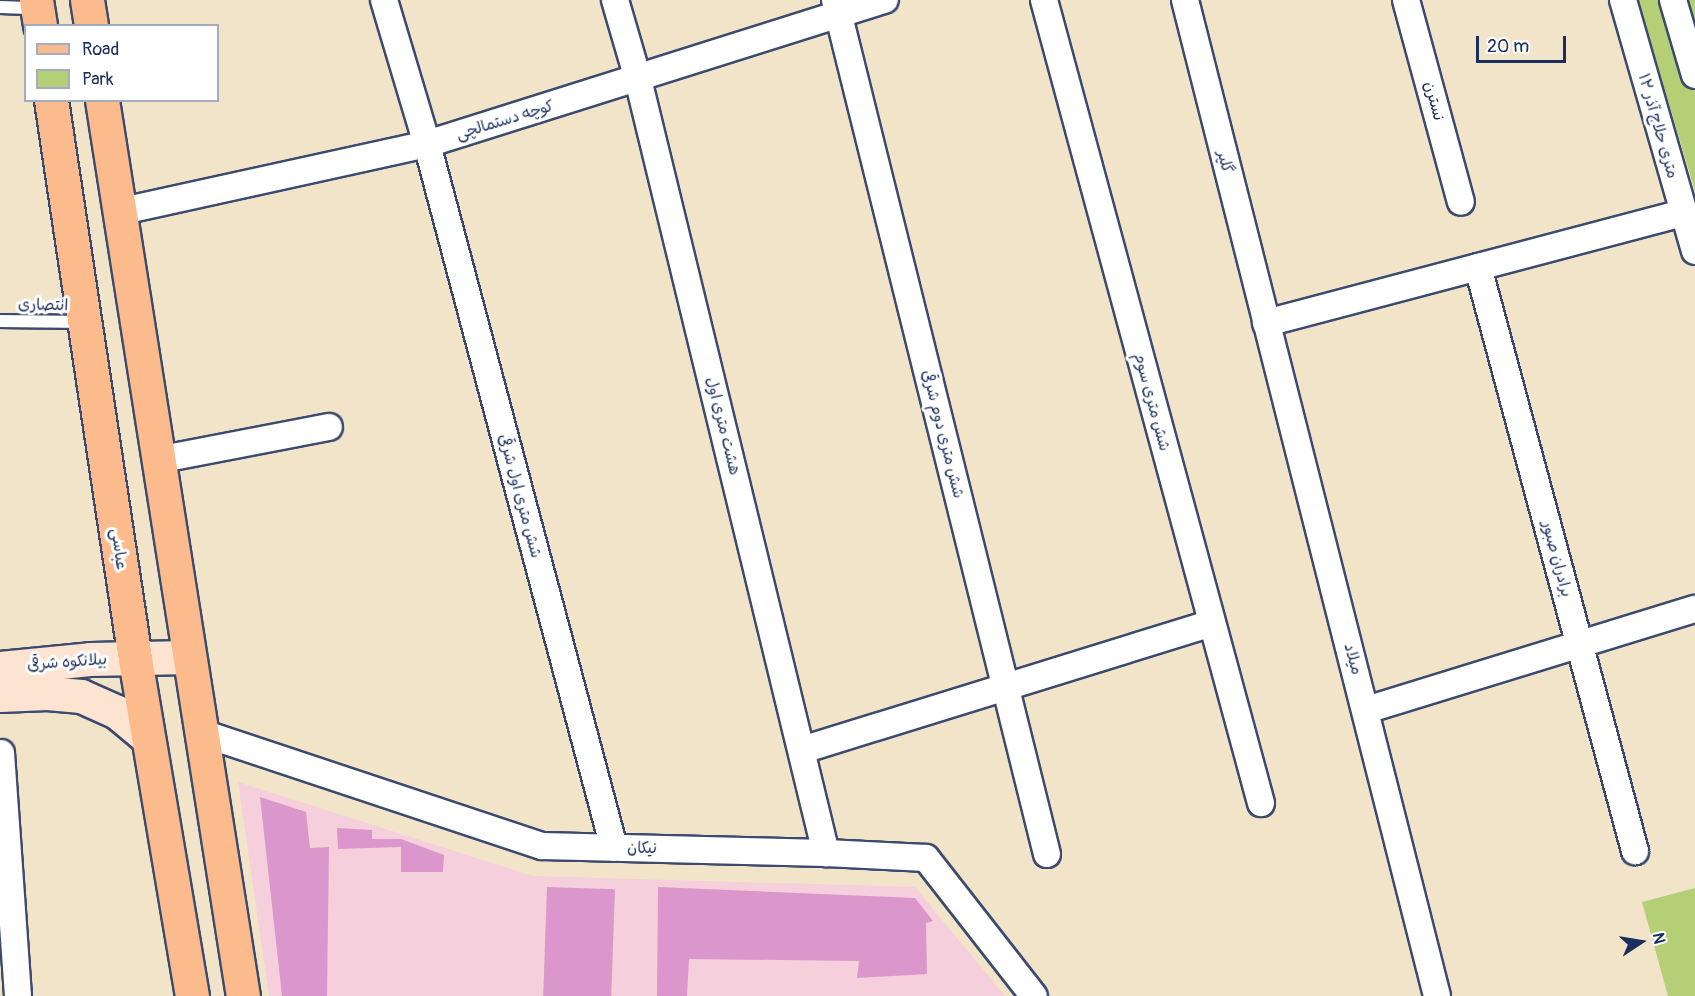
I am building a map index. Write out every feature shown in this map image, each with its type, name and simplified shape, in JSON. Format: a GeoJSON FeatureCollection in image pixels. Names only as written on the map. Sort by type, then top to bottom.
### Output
{"type":"FeatureCollection","features":[{"type":"Feature","properties":{"kind":"main road"},"geometry":{"type":"LineString","coordinates":[[87,0],[91,24]]}},
{"type":"Feature","properties":{"kind":"main road","name":"عباسى"},"geometry":{"type":"LineString","coordinates":[[51,102],[135,659],[192,996]]}},
{"type":"Feature","properties":{"kind":"main road"},"geometry":{"type":"LineString","coordinates":[[102,102],[243,996]]}},
{"type":"Feature","properties":{"kind":"main road","name":"بیلانکوه شرقی"},"geometry":{"type":"LineString","coordinates":[[0,668],[90,659],[189,657]]}},
{"type":"Feature","properties":{"kind":"main road","name":"بیلانکوه شرقی"},"geometry":{"type":"LineString","coordinates":[[0,695],[46,693],[81,696],[117,712],[148,738]]}},
{"type":"Feature","properties":{"kind":"street","name":"شش متری اول شرقی"},"geometry":{"type":"LineString","coordinates":[[384,0],[426,144],[614,848]]}},
{"type":"Feature","properties":{"kind":"street","name":"هشت متری اول"},"geometry":{"type":"LineString","coordinates":[[615,0],[638,79],[826,853]]}},
{"type":"Feature","properties":{"kind":"street","name":"کوچه دستمالچی"},"geometry":{"type":"LineString","coordinates":[[118,212],[426,144],[638,79],[837,7],[885,0]]}},
{"type":"Feature","properties":{"kind":"street","name":"شش متری سوم"},"geometry":{"type":"LineString","coordinates":[[1044,0],[1261,803]]}},
{"type":"Feature","properties":{"kind":"street","name":"گلپر"},"geometry":{"type":"LineString","coordinates":[[1185,0],[1266,323]]}},
{"type":"Feature","properties":{"kind":"street","name":"نسترن"},"geometry":{"type":"LineString","coordinates":[[1406,0],[1461,202]]}},
{"type":"Feature","properties":{"kind":"street","name":"۱۲ متری حلاج آذر"},"geometry":{"type":"LineString","coordinates":[[1623,0],[1695,251]]}},
{"type":"Feature","properties":{"kind":"street"},"geometry":{"type":"LineString","coordinates":[[1674,0],[1695,75]]}},
{"type":"Feature","properties":{"kind":"street","name":"شش متری دوم شرقی"},"geometry":{"type":"LineString","coordinates":[[837,7],[1047,854]]}},
{"type":"Feature","properties":{"kind":"street"},"geometry":{"type":"LineString","coordinates":[[1266,323],[1683,213]]}},
{"type":"Feature","properties":{"kind":"street","name":"برادران صبور"},"geometry":{"type":"LineString","coordinates":[[1478,267],[1635,851]]}},
{"type":"Feature","properties":{"kind":"street","name":"میلاد"},"geometry":{"type":"LineString","coordinates":[[1266,323],[1437,996]]}},
{"type":"Feature","properties":{"kind":"street"},"geometry":{"type":"LineString","coordinates":[[157,460],[329,427]]}},
{"type":"Feature","properties":{"kind":"street"},"geometry":{"type":"LineString","coordinates":[[1366,710],[1695,609]]}},
{"type":"Feature","properties":{"kind":"street"},"geometry":{"type":"LineString","coordinates":[[802,750],[1212,623]]}},
{"type":"Feature","properties":{"kind":"street","name":"نیکان"},"geometry":{"type":"LineString","coordinates":[[202,733],[542,846],[826,853],[926,858],[1034,996]]}},
{"type":"Feature","properties":{"kind":"street"},"geometry":{"type":"LineString","coordinates":[[1,753],[18,996]]}},
{"type":"Feature","properties":{"kind":"lane"},"geometry":{"type":"LineString","coordinates":[[0,7],[37,11]]}},
{"type":"Feature","properties":{"kind":"lane","name":"انتصاری"},"geometry":{"type":"LineString","coordinates":[[0,321],[86,322]]}},
{"type":"Feature","properties":{"kind":"shaded area"},"geometry":{"type":"Polygon","coordinates":[[[238,782],[533,876],[915,887],[1005,996],[269,996],[238,782]]]}},
{"type":"Feature","properties":{"kind":"green space"},"geometry":{"type":"Polygon","coordinates":[[[1638,0],[1695,0],[1695,191],[1638,0]]]}},
{"type":"Feature","properties":{"kind":"green space"},"geometry":{"type":"Polygon","coordinates":[[[1695,888],[1695,996],[1668,996],[1642,902],[1695,888]]]}},
{"type":"Feature","properties":{"kind":"building"},"geometry":{"type":"Polygon","coordinates":[[[260,797],[306,812],[310,848],[329,847],[327,996],[282,996],[260,797]]]}},
{"type":"Feature","properties":{"kind":"building"},"geometry":{"type":"Polygon","coordinates":[[[337,828],[372,830],[372,839],[401,839],[444,855],[443,872],[401,872],[401,847],[338,849],[337,828]]]}},
{"type":"Feature","properties":{"kind":"building"},"geometry":{"type":"Polygon","coordinates":[[[547,887],[615,889],[611,996],[543,996],[547,887]]]}},
{"type":"Feature","properties":{"kind":"building"},"geometry":{"type":"Polygon","coordinates":[[[658,887],[915,898],[933,921],[926,923],[927,974],[857,978],[859,961],[689,959],[687,996],[657,996],[658,887]]]}}]}
